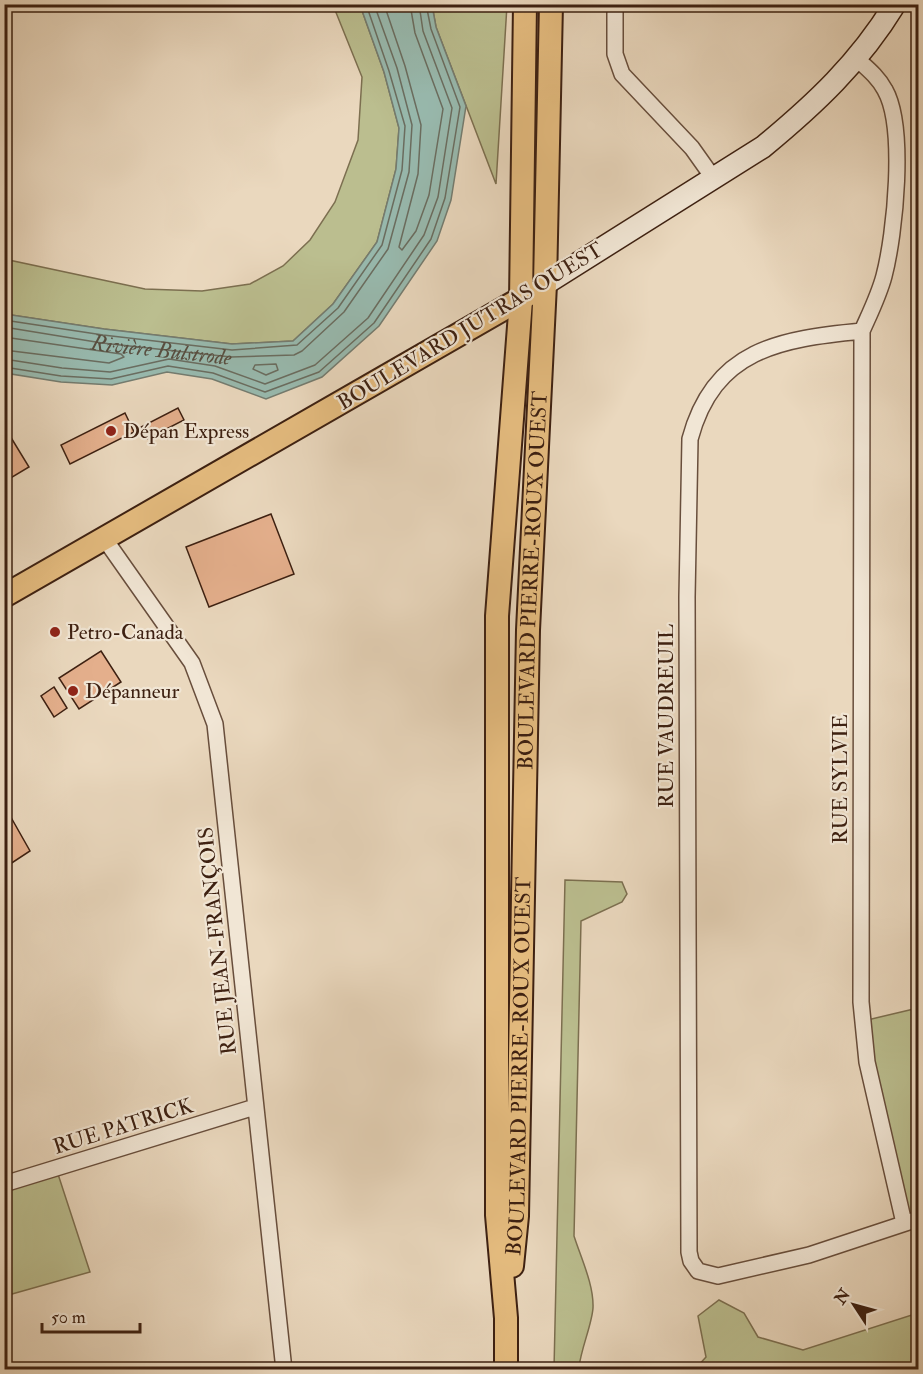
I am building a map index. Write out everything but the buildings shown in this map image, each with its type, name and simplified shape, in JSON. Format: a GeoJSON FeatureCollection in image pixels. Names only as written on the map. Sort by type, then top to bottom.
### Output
{"type":"FeatureCollection","features":[{"type":"Feature","properties":{"kind":"main road","name":"BOULEVARD PIERRE-ROUX OUEST"},"geometry":{"type":"LineString","coordinates":[[506,1318],[497,1215],[498,616],[521,300],[525,4]]}},
{"type":"Feature","properties":{"kind":"main road","name":"BOULEVARD PIERRE-ROUX OUEST"},"geometry":{"type":"LineString","coordinates":[[506,1318],[517,1216],[528,630],[545,284],[551,4]]}},
{"type":"Feature","properties":{"kind":"main road","name":"BOULEVARD JUTRAS OUEST"},"geometry":{"type":"LineString","coordinates":[[4,596],[521,300],[763,147],[858,60],[895,4]]}},
{"type":"Feature","properties":{"kind":"main road"},"geometry":{"type":"LineString","coordinates":[[506,1318],[506,1370]]}},
{"type":"Feature","properties":{"kind":"street"},"geometry":{"type":"LineString","coordinates":[[615,4],[615,54],[622,74],[692,148],[714,179]]}},
{"type":"Feature","properties":{"kind":"street"},"geometry":{"type":"LineString","coordinates":[[858,60],[874,74],[886,91],[892,107],[896,194],[884,276],[862,331]]}},
{"type":"Feature","properties":{"kind":"street","name":"RUE VAUDREUIL"},"geometry":{"type":"LineString","coordinates":[[862,331],[813,337],[767,348],[736,364],[714,383],[696,414],[690,439],[687,597],[689,1252],[691,1261],[698,1271],[718,1276],[809,1255],[911,1221]]}},
{"type":"Feature","properties":{"kind":"street","name":"RUE SYLVIE"},"geometry":{"type":"LineString","coordinates":[[862,331],[861,1002],[867,1062],[911,1221]]}},
{"type":"Feature","properties":{"kind":"street","name":"RUE JEAN-FRANÇOIS"},"geometry":{"type":"LineString","coordinates":[[104,538],[192,663],[215,724],[284,1370]]}},
{"type":"Feature","properties":{"kind":"street","name":"RUE PATRICK"},"geometry":{"type":"LineString","coordinates":[[4,1184],[255,1107]]}},
{"type":"Feature","properties":{"kind":"green space"},"geometry":{"type":"Polygon","coordinates":[[[333,5],[360,5],[384,72],[399,128],[396,169],[377,242],[333,304],[293,341],[232,344],[104,329],[5,314],[4,259],[145,289],[202,291],[250,284],[283,266],[310,240],[335,202],[358,140],[362,77],[333,5]]]}},
{"type":"Feature","properties":{"kind":"green space"},"geometry":{"type":"Polygon","coordinates":[[[432,5],[507,5],[496,184],[436,27],[432,5]]]}},
{"type":"Feature","properties":{"kind":"green space"},"geometry":{"type":"Polygon","coordinates":[[[565,880],[622,882],[627,894],[622,902],[581,921],[574,1236],[593,1299],[591,1321],[580,1360],[579,1367],[582,1370],[554,1369],[565,880]]]}},
{"type":"Feature","properties":{"kind":"green space"},"geometry":{"type":"Polygon","coordinates":[[[918,1008],[918,1219],[904,1223],[863,1021],[918,1008]]]}},
{"type":"Feature","properties":{"kind":"green space"},"geometry":{"type":"Polygon","coordinates":[[[56,1168],[90,1272],[5,1296],[5,1184],[56,1168]]]}},
{"type":"Feature","properties":{"kind":"green space"},"geometry":{"type":"Polygon","coordinates":[[[719,1300],[744,1313],[758,1337],[803,1350],[918,1313],[918,1369],[695,1369],[706,1357],[698,1316],[719,1300]]]}},
{"type":"Feature","properties":{"kind":"water","name":"Rivière Bulstrode"},"geometry":{"type":"Polygon","coordinates":[[[360,5],[432,5],[436,27],[466,106],[451,200],[437,241],[379,326],[322,377],[266,399],[212,379],[167,372],[112,385],[61,382],[5,373],[5,314],[104,329],[232,344],[293,341],[333,304],[377,242],[396,169],[399,128],[384,72],[360,5]]]}},
{"type":"Feature","properties":{"kind":"place","name":"Dépan Express"},"geometry":{"type":"Point","coordinates":[111,431]}},
{"type":"Feature","properties":{"kind":"place","name":"Petro-Canada"},"geometry":{"type":"Point","coordinates":[55,632]}},
{"type":"Feature","properties":{"kind":"place","name":"Dépanneur"},"geometry":{"type":"Point","coordinates":[73,691]}}]}
